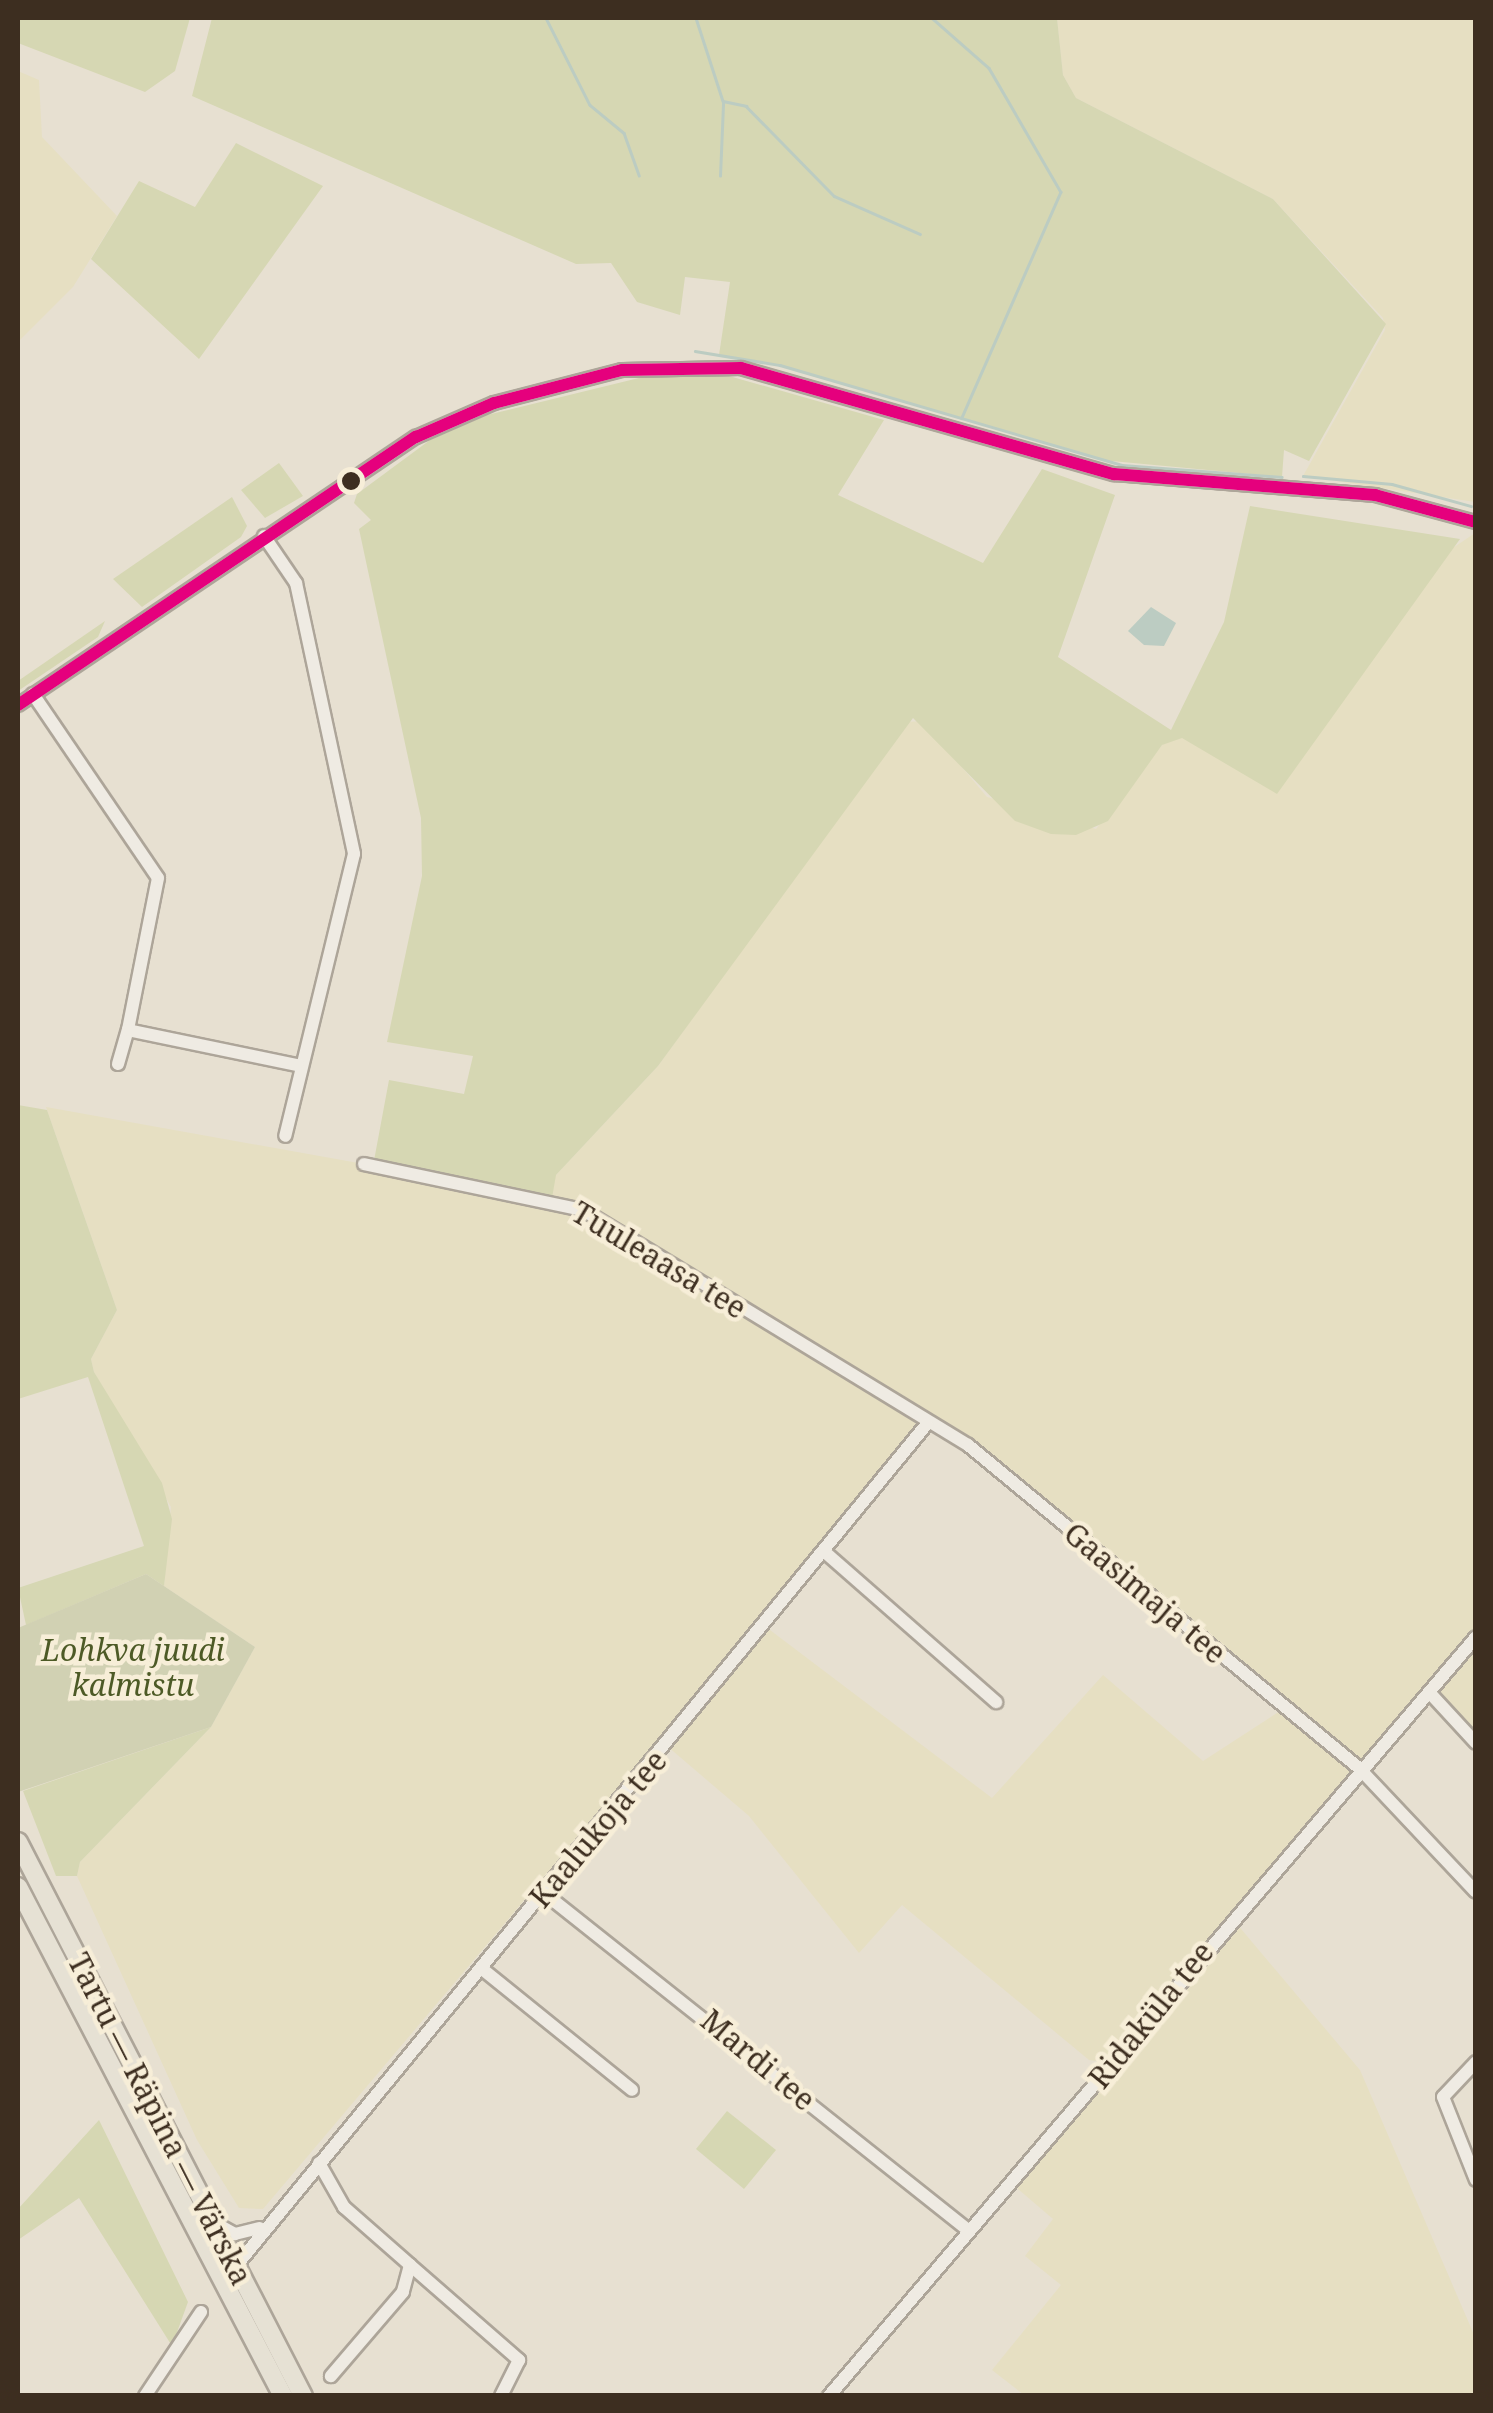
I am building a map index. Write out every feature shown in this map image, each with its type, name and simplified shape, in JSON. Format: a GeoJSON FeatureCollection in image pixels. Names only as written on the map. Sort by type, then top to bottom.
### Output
{"type":"FeatureCollection","features":[{"type":"Feature","properties":{"kind":"main road","name":"Tartu — Räpina — Värska"},"geometry":{"type":"LineString","coordinates":[[18,1842],[303,2396]]}},
{"type":"Feature","properties":{"kind":"main road","name":"Tartu — Räpina — Värska"},"geometry":{"type":"LineString","coordinates":[[18,1887],[282,2396]]}},
{"type":"Feature","properties":{"kind":"street"},"geometry":{"type":"LineString","coordinates":[[18,704],[416,436],[494,403],[622,370],[741,368],[1114,474],[1375,495],[1476,522]]}},
{"type":"Feature","properties":{"kind":"street"},"geometry":{"type":"LineString","coordinates":[[264,536],[296,584],[354,854],[298,1065],[285,1136]]}},
{"type":"Feature","properties":{"kind":"street"},"geometry":{"type":"LineString","coordinates":[[33,694],[158,878],[118,1064]]}},
{"type":"Feature","properties":{"kind":"street"},"geometry":{"type":"LineString","coordinates":[[128,1030],[298,1065]]}},
{"type":"Feature","properties":{"kind":"street","name":"Tuuleaasa tee"},"geometry":{"type":"LineString","coordinates":[[364,1164],[584,1210],[927,1424]]}},
{"type":"Feature","properties":{"kind":"street","name":"Kaalukoja tee"},"geometry":{"type":"LineString","coordinates":[[236,2266],[261,2228],[827,1554],[927,1424]]}},
{"type":"Feature","properties":{"kind":"street","name":"Gaasimaja tee"},"geometry":{"type":"LineString","coordinates":[[927,1424],[968,1445],[1359,1768],[1476,1892]]}},
{"type":"Feature","properties":{"kind":"street"},"geometry":{"type":"LineString","coordinates":[[827,1554],[996,1702]]}},
{"type":"Feature","properties":{"kind":"street","name":"Ridaküla tee"},"geometry":{"type":"LineString","coordinates":[[829,2396],[1359,1768],[1476,1636]]}},
{"type":"Feature","properties":{"kind":"street"},"geometry":{"type":"LineString","coordinates":[[1429,1692],[1476,1743]]}},
{"type":"Feature","properties":{"kind":"street","name":"Mardi tee"},"geometry":{"type":"LineString","coordinates":[[544,1893],[968,2230]]}},
{"type":"Feature","properties":{"kind":"street"},"geometry":{"type":"LineString","coordinates":[[481,1968],[632,2090]]}},
{"type":"Feature","properties":{"kind":"street"},"geometry":{"type":"LineString","coordinates":[[1473,2070],[1443,2097],[1476,2180]]}},
{"type":"Feature","properties":{"kind":"street"},"geometry":{"type":"LineString","coordinates":[[319,2163],[344,2208],[519,2360],[500,2396]]}},
{"type":"Feature","properties":{"kind":"street"},"geometry":{"type":"LineString","coordinates":[[213,2222],[235,2234],[261,2228]]}},
{"type":"Feature","properties":{"kind":"street"},"geometry":{"type":"LineString","coordinates":[[331,2376],[403,2292],[410,2266]]}},
{"type":"Feature","properties":{"kind":"street"},"geometry":{"type":"LineString","coordinates":[[144,2396],[201,2312]]}},
{"type":"Feature","properties":{"kind":"shaded area"},"geometry":{"type":"Polygon","coordinates":[[[1057,18],[1475,18],[1475,502],[1303,476],[1385,330],[1383,318],[1273,199],[1076,98],[1063,75],[1057,18]]]}},
{"type":"Feature","properties":{"kind":"shaded area"},"geometry":{"type":"Polygon","coordinates":[[[18,71],[39,80],[42,137],[117,216],[73,287],[18,342],[18,71]]]}},
{"type":"Feature","properties":{"kind":"shaded area"},"geometry":{"type":"Polygon","coordinates":[[[1475,533],[1475,1743],[1430,1693],[1231,1917],[1360,2070],[1475,2337],[1475,2395],[1024,2395],[992,2370],[1061,2285],[1025,2256],[1053,2219],[1010,2182],[1111,2063],[1089,2060],[902,1905],[859,1953],[749,1816],[660,1740],[263,2209],[239,2208],[197,2140],[77,1876],[80,1862],[211,1727],[255,1647],[164,1586],[171,1507],[94,1372],[91,1359],[117,1310],[46,1107],[364,1164],[556,1175],[658,1066],[906,722],[923,721],[987,797],[1096,829],[1162,745],[1475,533]],[[927,1424],[766,1627],[992,1798],[1103,1675],[1203,1761],[1283,1709],[968,1445],[927,1424]]]}},
{"type":"Feature","properties":{"kind":"shaded area"},"geometry":{"type":"Polygon","coordinates":[[[1151,607],[1176,623],[1164,646],[1144,645],[1128,631],[1151,607]]]}},
{"type":"Feature","properties":{"kind":"green space"},"geometry":{"type":"Polygon","coordinates":[[[18,18],[190,18],[175,71],[145,92],[18,43],[18,18]]]}},
{"type":"Feature","properties":{"kind":"green space"},"geometry":{"type":"Polygon","coordinates":[[[212,18],[1057,18],[1063,75],[1076,98],[1273,199],[1386,324],[1309,461],[1284,450],[1282,477],[1101,460],[780,365],[719,355],[730,282],[685,277],[680,315],[637,302],[611,263],[576,264],[192,96],[212,18]]]}},
{"type":"Feature","properties":{"kind":"green space"},"geometry":{"type":"Polygon","coordinates":[[[236,143],[323,186],[199,359],[91,259],[139,181],[195,207],[236,143]]]}},
{"type":"Feature","properties":{"kind":"green space"},"geometry":{"type":"Polygon","coordinates":[[[722,374],[884,420],[838,495],[983,563],[1042,469],[1115,495],[1058,657],[1171,730],[1224,622],[1250,506],[1460,539],[1277,794],[1182,738],[1162,745],[1108,821],[1076,835],[1051,834],[1015,821],[913,718],[658,1066],[556,1175],[552,1198],[373,1166],[389,1080],[464,1094],[473,1056],[387,1042],[422,876],[421,818],[359,529],[371,520],[354,503],[357,494],[430,440],[487,415],[643,377],[722,374]]]}},
{"type":"Feature","properties":{"kind":"green space"},"geometry":{"type":"Polygon","coordinates":[[[279,463],[303,496],[265,518],[241,490],[279,463]]]}},
{"type":"Feature","properties":{"kind":"green space"},"geometry":{"type":"Polygon","coordinates":[[[232,497],[247,526],[241,537],[142,607],[113,579],[232,497]]]}},
{"type":"Feature","properties":{"kind":"green space"},"geometry":{"type":"Polygon","coordinates":[[[105,621],[98,637],[18,691],[18,681],[105,621]]]}},
{"type":"Feature","properties":{"kind":"green space"},"geometry":{"type":"Polygon","coordinates":[[[18,1105],[47,1110],[117,1310],[91,1359],[94,1372],[162,1483],[172,1519],[164,1586],[146,1574],[26,1625],[18,1588],[144,1546],[88,1377],[18,1399],[18,1105]]]}},
{"type":"Feature","properties":{"kind":"green space","name":"Lohkva juudi kalmistu"},"geometry":{"type":"Polygon","coordinates":[[[146,1574],[255,1647],[211,1727],[18,1792],[18,1628],[146,1574]]]}},
{"type":"Feature","properties":{"kind":"green space"},"geometry":{"type":"Polygon","coordinates":[[[211,1727],[80,1862],[77,1876],[56,1876],[23,1791],[211,1727]]]}},
{"type":"Feature","properties":{"kind":"green space"},"geometry":{"type":"Polygon","coordinates":[[[727,2111],[776,2150],[744,2189],[696,2149],[727,2111]]]}},
{"type":"Feature","properties":{"kind":"green space"},"geometry":{"type":"Polygon","coordinates":[[[99,2120],[188,2302],[172,2346],[79,2198],[18,2240],[18,2209],[99,2120]]]}},
{"type":"Feature","properties":{"kind":"waterway"},"geometry":{"type":"LineString","coordinates":[[546,18],[590,105],[624,133],[639,175]]}},
{"type":"Feature","properties":{"kind":"waterway"},"geometry":{"type":"LineString","coordinates":[[696,18],[723,101],[746,106],[834,196],[920,234]]}},
{"type":"Feature","properties":{"kind":"waterway"},"geometry":{"type":"LineString","coordinates":[[932,18],[989,68],[1061,192],[962,418]]}},
{"type":"Feature","properties":{"kind":"waterway"},"geometry":{"type":"LineString","coordinates":[[720,176],[723,103]]}},
{"type":"Feature","properties":{"kind":"waterway"},"geometry":{"type":"LineString","coordinates":[[695,351],[780,365],[1122,465],[1282,477]]}},
{"type":"Feature","properties":{"kind":"waterway"},"geometry":{"type":"LineString","coordinates":[[1303,476],[1392,484],[1471,506]]}},
{"type":"Feature","properties":{"kind":"transit line"},"geometry":{"type":"LineString","coordinates":[[18,705],[416,437],[494,403],[622,370],[741,368],[1114,474],[1375,495],[1476,522]]}}]}
